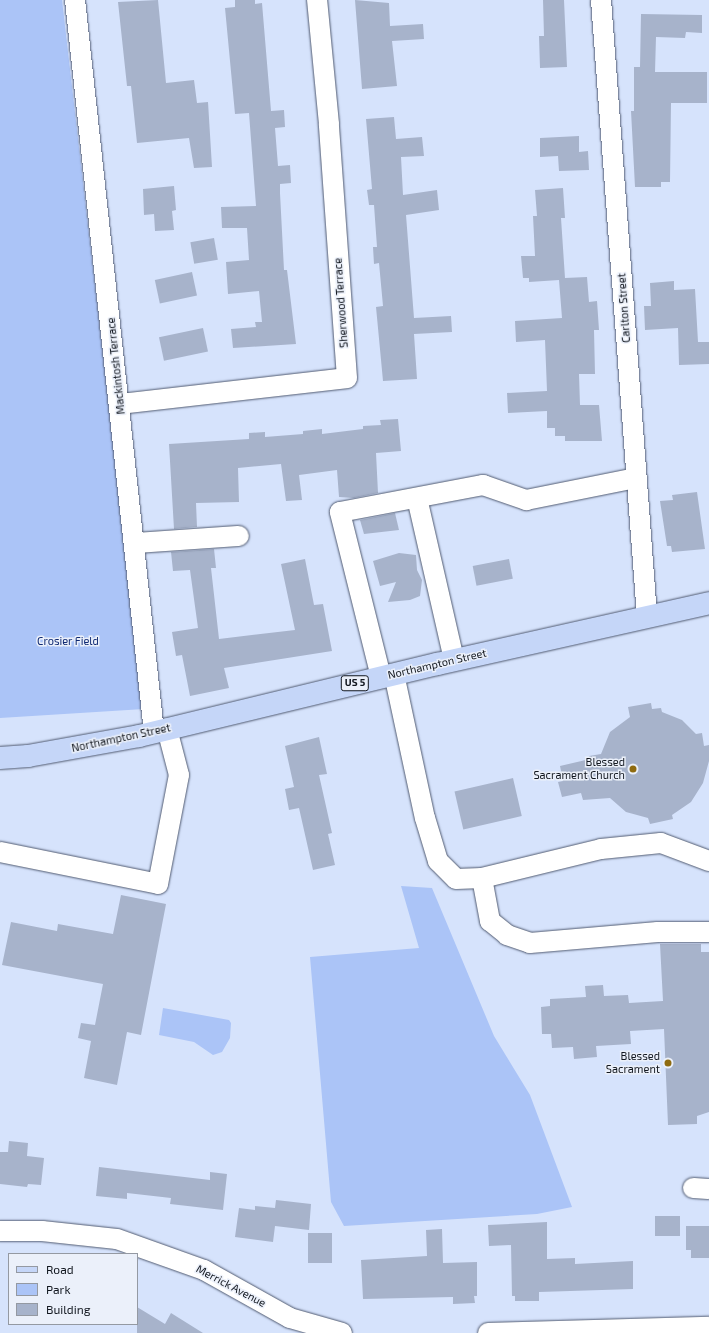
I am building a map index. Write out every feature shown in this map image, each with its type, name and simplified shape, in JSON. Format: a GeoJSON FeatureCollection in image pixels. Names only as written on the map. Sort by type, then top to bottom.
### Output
{"type":"FeatureCollection","features":[{"type":"Feature","properties":{"kind":"main road","name":"Northampton Street"},"geometry":{"type":"LineString","coordinates":[[0,758],[28,756],[160,730],[388,675],[709,603]]}},
{"type":"Feature","properties":{"kind":"street","name":"Mackintosh Terrace"},"geometry":{"type":"LineString","coordinates":[[0,852],[158,884],[179,775],[160,730],[135,543],[75,0]]}},
{"type":"Feature","properties":{"kind":"street","name":"Sherwood Terrace"},"geometry":{"type":"LineString","coordinates":[[120,404],[346,378],[329,124],[317,0]]}},
{"type":"Feature","properties":{"kind":"street","name":"Carlton Street"},"geometry":{"type":"LineString","coordinates":[[601,0],[647,616]]}},
{"type":"Feature","properties":{"kind":"street"},"geometry":{"type":"LineString","coordinates":[[636,478],[526,500],[483,485],[340,512],[388,675],[424,818],[438,861],[456,879],[482,878],[602,849],[661,843],[709,861]]}},
{"type":"Feature","properties":{"kind":"street"},"geometry":{"type":"LineString","coordinates":[[417,498],[454,660]]}},
{"type":"Feature","properties":{"kind":"street"},"geometry":{"type":"LineString","coordinates":[[135,543],[239,536]]}},
{"type":"Feature","properties":{"kind":"street"},"geometry":{"type":"LineString","coordinates":[[482,878],[490,921],[507,936],[530,943],[658,932],[709,932]]}},
{"type":"Feature","properties":{"kind":"street","name":"Merrick Avenue"},"geometry":{"type":"LineString","coordinates":[[0,1230],[42,1231],[117,1239],[204,1270],[290,1318],[342,1333]]}},
{"type":"Feature","properties":{"kind":"street"},"geometry":{"type":"LineString","coordinates":[[488,1333],[709,1327]]}},
{"type":"Feature","properties":{"kind":"green space","name":"Crosier Field"},"geometry":{"type":"Polygon","coordinates":[[[0,0],[62,0],[144,709],[0,718],[0,0]]]}},
{"type":"Feature","properties":{"kind":"green space"},"geometry":{"type":"Polygon","coordinates":[[[401,886],[432,888],[494,1036],[530,1095],[572,1207],[537,1214],[344,1226],[331,1202],[310,957],[419,948],[401,886]]]}},
{"type":"Feature","properties":{"kind":"green space"},"geometry":{"type":"Polygon","coordinates":[[[163,1008],[229,1020],[231,1023],[230,1038],[222,1052],[213,1055],[194,1042],[159,1035],[163,1008]]]}},
{"type":"Feature","properties":{"kind":"building"},"geometry":{"type":"Polygon","coordinates":[[[158,0],[166,83],[194,80],[197,103],[208,102],[212,167],[194,168],[189,138],[137,143],[131,86],[127,86],[118,2],[158,0]]]}},
{"type":"Feature","properties":{"kind":"building"},"geometry":{"type":"Polygon","coordinates":[[[235,0],[255,0],[255,4],[262,3],[271,111],[284,110],[285,127],[275,128],[278,166],[290,165],[291,183],[280,184],[280,193],[284,270],[287,270],[296,344],[233,348],[231,329],[256,327],[255,322],[262,322],[259,291],[228,294],[226,262],[249,260],[247,228],[222,228],[221,207],[256,206],[249,113],[235,114],[225,8],[235,7],[235,0]]]}},
{"type":"Feature","properties":{"kind":"building"},"geometry":{"type":"Polygon","coordinates":[[[355,0],[389,3],[390,26],[423,24],[424,39],[392,41],[397,86],[362,89],[355,0]]]}},
{"type":"Feature","properties":{"kind":"building"},"geometry":{"type":"Polygon","coordinates":[[[543,0],[564,0],[567,67],[540,68],[539,36],[544,36],[543,0]]]}},
{"type":"Feature","properties":{"kind":"building"},"geometry":{"type":"Polygon","coordinates":[[[641,14],[702,15],[702,33],[686,32],[685,38],[656,37],[655,72],[707,72],[707,103],[671,103],[670,182],[661,182],[661,187],[635,187],[631,111],[634,111],[634,67],[640,67],[641,14]]]}},
{"type":"Feature","properties":{"kind":"building"},"geometry":{"type":"Polygon","coordinates":[[[394,117],[396,139],[422,137],[424,156],[401,157],[403,195],[437,190],[439,210],[406,215],[414,318],[451,316],[452,332],[414,334],[417,379],[383,381],[376,307],[383,306],[379,263],[374,264],[373,247],[377,247],[374,205],[369,205],[367,190],[372,189],[366,119],[394,117]]]}},
{"type":"Feature","properties":{"kind":"building"},"geometry":{"type":"Polygon","coordinates":[[[579,136],[579,152],[588,151],[589,170],[559,171],[558,156],[540,157],[540,138],[579,136]]]}},
{"type":"Feature","properties":{"kind":"building"},"geometry":{"type":"Polygon","coordinates":[[[174,186],[176,210],[172,211],[174,230],[155,231],[154,214],[144,215],[143,189],[174,186]]]}},
{"type":"Feature","properties":{"kind":"building"},"geometry":{"type":"Polygon","coordinates":[[[563,188],[565,218],[561,218],[565,278],[587,277],[589,302],[597,301],[599,330],[594,330],[595,374],[579,374],[580,405],[599,405],[602,441],[565,441],[565,436],[555,436],[555,428],[547,428],[547,411],[508,413],[507,393],[547,391],[545,340],[516,342],[515,321],[562,318],[559,280],[529,282],[529,278],[523,278],[521,256],[535,256],[533,216],[537,216],[535,190],[563,188]]]}},
{"type":"Feature","properties":{"kind":"building"},"geometry":{"type":"Polygon","coordinates":[[[214,238],[218,260],[194,264],[190,242],[214,238]]]}},
{"type":"Feature","properties":{"kind":"building"},"geometry":{"type":"Polygon","coordinates":[[[192,272],[197,295],[160,303],[155,280],[192,272]]]}},
{"type":"Feature","properties":{"kind":"building"},"geometry":{"type":"Polygon","coordinates":[[[674,281],[674,290],[695,289],[698,342],[709,342],[709,364],[679,365],[678,328],[645,330],[644,306],[651,306],[650,283],[674,281]]]}},
{"type":"Feature","properties":{"kind":"building"},"geometry":{"type":"Polygon","coordinates":[[[203,328],[208,351],[164,361],[159,337],[203,328]]]}},
{"type":"Feature","properties":{"kind":"building"},"geometry":{"type":"Polygon","coordinates":[[[398,419],[401,451],[376,453],[378,493],[354,498],[339,497],[337,470],[299,475],[302,500],[286,501],[281,464],[238,468],[239,502],[196,503],[197,527],[174,529],[169,444],[249,439],[249,433],[265,432],[265,437],[303,434],[303,431],[322,429],[322,434],[363,429],[363,426],[381,425],[380,420],[398,419]]]}},
{"type":"Feature","properties":{"kind":"building"},"geometry":{"type":"Polygon","coordinates":[[[697,492],[705,549],[672,552],[671,546],[667,546],[660,501],[673,500],[672,495],[697,492]]]}},
{"type":"Feature","properties":{"kind":"building"},"geometry":{"type":"Polygon","coordinates":[[[395,513],[399,530],[364,534],[360,520],[395,513]]]}},
{"type":"Feature","properties":{"kind":"building"},"geometry":{"type":"Polygon","coordinates":[[[214,549],[216,568],[211,568],[219,639],[295,630],[281,564],[305,559],[314,605],[323,604],[332,651],[224,668],[229,688],[190,696],[182,655],[176,656],[172,632],[198,628],[190,570],[173,571],[171,552],[214,549]]]}},
{"type":"Feature","properties":{"kind":"building"},"geometry":{"type":"Polygon","coordinates":[[[399,553],[416,555],[417,570],[422,580],[420,596],[410,600],[388,602],[396,582],[380,586],[373,561],[399,553]]]}},
{"type":"Feature","properties":{"kind":"building"},"geometry":{"type":"Polygon","coordinates":[[[509,559],[513,579],[476,586],[473,566],[509,559]]]}},
{"type":"Feature","properties":{"kind":"building","name":"Blessed Sacrament Church"},"geometry":{"type":"Polygon","coordinates":[[[651,703],[652,709],[661,708],[662,712],[682,720],[696,734],[702,733],[704,746],[709,745],[709,761],[703,783],[691,802],[672,815],[673,819],[650,824],[648,818],[626,812],[610,798],[583,800],[581,793],[562,797],[558,782],[563,781],[560,766],[590,759],[589,756],[601,754],[610,732],[630,717],[628,707],[651,703]]]}},
{"type":"Feature","properties":{"kind":"building"},"geometry":{"type":"Polygon","coordinates":[[[319,737],[327,774],[319,775],[332,833],[328,834],[335,865],[313,870],[299,808],[289,810],[285,789],[294,787],[285,746],[319,737]]]}},
{"type":"Feature","properties":{"kind":"building"},"geometry":{"type":"Polygon","coordinates":[[[513,778],[522,816],[463,829],[455,791],[513,778]]]}},
{"type":"Feature","properties":{"kind":"building"},"geometry":{"type":"Polygon","coordinates":[[[121,895],[166,904],[141,1035],[127,1032],[117,1085],[84,1078],[91,1041],[78,1038],[81,1023],[95,1025],[103,984],[2,965],[11,922],[57,931],[58,924],[113,934],[121,895]]]}},
{"type":"Feature","properties":{"kind":"building"},"geometry":{"type":"Polygon","coordinates":[[[660,944],[701,944],[701,952],[709,952],[709,1112],[697,1116],[697,1124],[668,1125],[664,1029],[630,1031],[631,1044],[596,1046],[597,1057],[574,1059],[573,1047],[552,1048],[551,1034],[542,1034],[541,1007],[550,1006],[550,999],[586,997],[585,986],[603,985],[604,996],[628,995],[629,1003],[663,1001],[660,944]]]}},
{"type":"Feature","properties":{"kind":"building"},"geometry":{"type":"Polygon","coordinates":[[[9,1141],[28,1143],[27,1156],[44,1158],[41,1185],[28,1184],[27,1187],[0,1184],[0,1152],[8,1152],[9,1141]]]}},
{"type":"Feature","properties":{"kind":"building"},"geometry":{"type":"Polygon","coordinates":[[[99,1167],[210,1180],[210,1172],[227,1174],[223,1210],[170,1204],[171,1198],[127,1193],[127,1199],[96,1196],[99,1167]]]}},
{"type":"Feature","properties":{"kind":"building"},"geometry":{"type":"Polygon","coordinates":[[[276,1200],[311,1204],[309,1230],[275,1226],[273,1242],[235,1237],[239,1208],[255,1210],[255,1206],[275,1208],[276,1200]]]}},
{"type":"Feature","properties":{"kind":"building"},"geometry":{"type":"Polygon","coordinates":[[[655,1216],[680,1216],[680,1236],[655,1236],[655,1216]]]}},
{"type":"Feature","properties":{"kind":"building"},"geometry":{"type":"Polygon","coordinates":[[[547,1222],[547,1259],[575,1258],[575,1264],[633,1261],[633,1289],[539,1292],[539,1301],[515,1301],[515,1296],[512,1296],[511,1245],[489,1246],[488,1225],[547,1222]]]}},
{"type":"Feature","properties":{"kind":"building"},"geometry":{"type":"Polygon","coordinates":[[[686,1226],[709,1226],[709,1258],[691,1258],[691,1250],[686,1250],[686,1226]]]}},
{"type":"Feature","properties":{"kind":"building"},"geometry":{"type":"Polygon","coordinates":[[[442,1229],[443,1263],[477,1262],[477,1296],[474,1296],[475,1303],[453,1304],[453,1297],[363,1299],[361,1260],[427,1256],[426,1230],[442,1229]]]}},
{"type":"Feature","properties":{"kind":"building"},"geometry":{"type":"Polygon","coordinates":[[[308,1233],[332,1233],[332,1263],[308,1263],[308,1233]]]}},
{"type":"Feature","properties":{"kind":"building"},"geometry":{"type":"Polygon","coordinates":[[[138,1308],[165,1324],[171,1313],[203,1333],[137,1333],[138,1308]]]}},
{"type":"Feature","properties":{"kind":"place","name":"Blessed Sacrament Church"},"geometry":{"type":"Point","coordinates":[633,769]}},
{"type":"Feature","properties":{"kind":"place","name":"Blessed Sacrament"},"geometry":{"type":"Point","coordinates":[668,1063]}}]}
